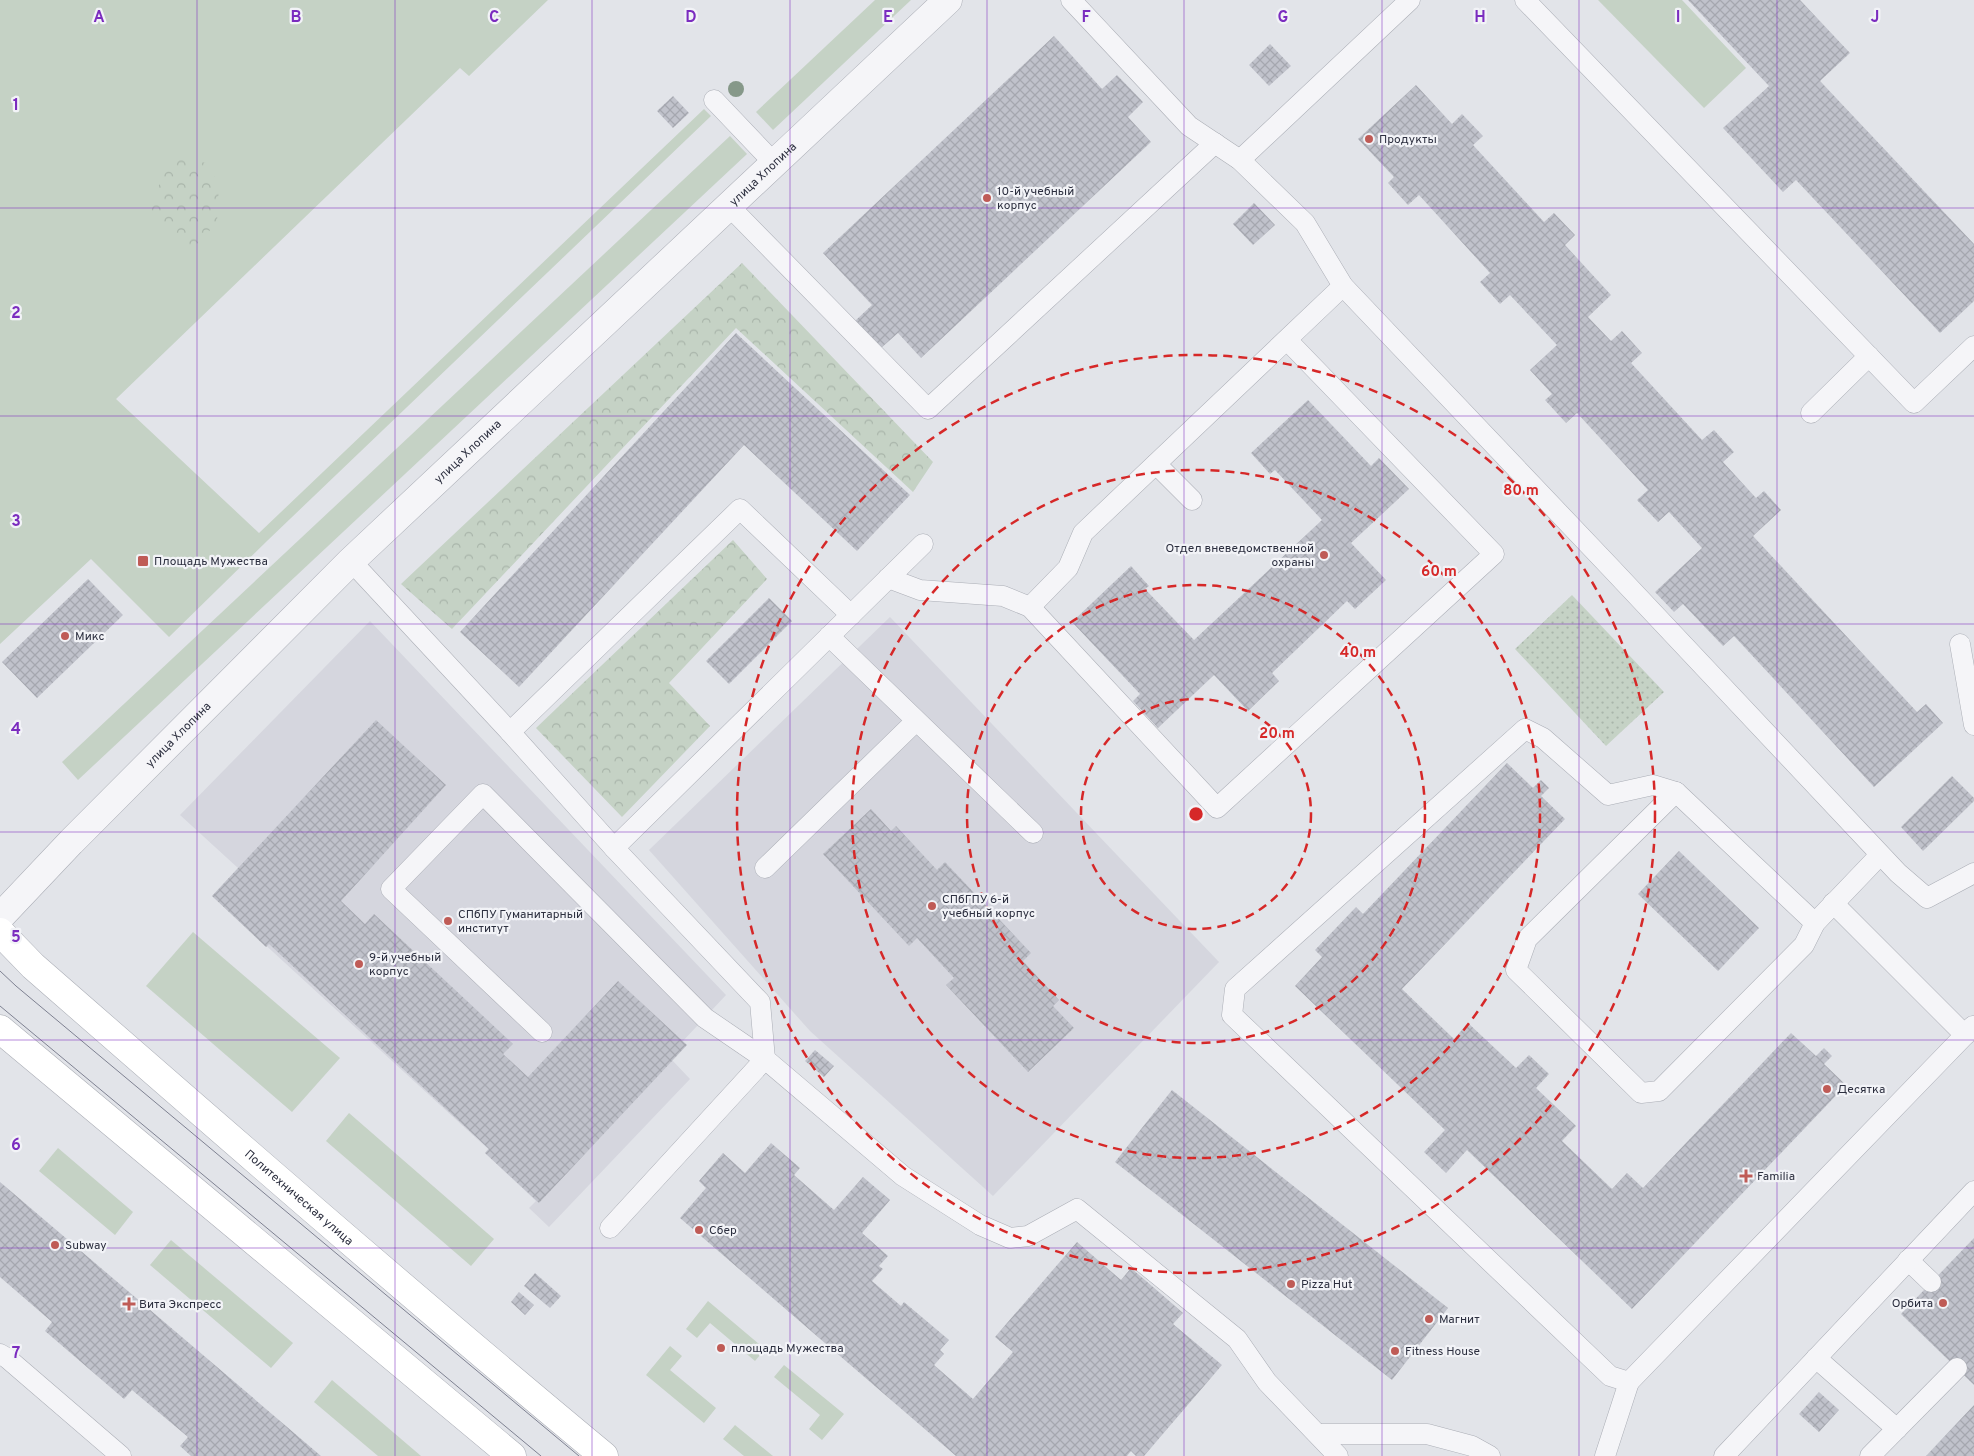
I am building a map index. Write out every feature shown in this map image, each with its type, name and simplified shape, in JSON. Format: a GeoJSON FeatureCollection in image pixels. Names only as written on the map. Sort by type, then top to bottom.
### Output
{"type":"FeatureCollection","features":[{"type":"Feature","properties":{"kind":"main road","name":"Политехническая улица"},"geometry":{"type":"LineString","coordinates":[[0,932],[33,966],[229,1137],[478,1352],[604,1456]]}},
{"type":"Feature","properties":{"kind":"main road"},"geometry":{"type":"LineString","coordinates":[[0,1029],[512,1456]]}},
{"type":"Feature","properties":{"kind":"street","name":"улица Хлопина"},"geometry":{"type":"LineString","coordinates":[[0,917],[78,835],[351,561],[948,0]]}},
{"type":"Feature","properties":{"kind":"lane"},"geometry":{"type":"LineString","coordinates":[[1071,0],[1189,126],[1240,160],[1305,223],[1343,286],[1617,574],[1898,874],[1927,898],[1974,873]]}},
{"type":"Feature","properties":{"kind":"lane"},"geometry":{"type":"LineString","coordinates":[[1240,160],[1410,0]]}},
{"type":"Feature","properties":{"kind":"lane"},"geometry":{"type":"LineString","coordinates":[[1525,0],[1914,403],[1974,346]]}},
{"type":"Feature","properties":{"kind":"lane"},"geometry":{"type":"LineString","coordinates":[[714,100],[774,163]]}},
{"type":"Feature","properties":{"kind":"lane"},"geometry":{"type":"LineString","coordinates":[[729,206],[928,409],[1215,143]]}},
{"type":"Feature","properties":{"kind":"lane"},"geometry":{"type":"LineString","coordinates":[[1030,607],[1068,568],[1083,533],[1343,286]]}},
{"type":"Feature","properties":{"kind":"lane"},"geometry":{"type":"LineString","coordinates":[[888,578],[920,590],[1003,596],[1030,607],[1216,808],[1494,554],[1286,340]]}},
{"type":"Feature","properties":{"kind":"lane"},"geometry":{"type":"LineString","coordinates":[[1811,413],[1869,356]]}},
{"type":"Feature","properties":{"kind":"lane"},"geometry":{"type":"LineString","coordinates":[[1156,464],[1192,500]]}},
{"type":"Feature","properties":{"kind":"lane"},"geometry":{"type":"LineString","coordinates":[[510,732],[740,509],[850,616]]}},
{"type":"Feature","properties":{"kind":"lane"},"geometry":{"type":"LineString","coordinates":[[614,848],[923,544]]}},
{"type":"Feature","properties":{"kind":"lane"},"geometry":{"type":"LineString","coordinates":[[351,561],[510,732],[614,848],[760,1002],[765,1059],[610,1228]]}},
{"type":"Feature","properties":{"kind":"lane"},"geometry":{"type":"LineString","coordinates":[[829,636],[1033,834]]}},
{"type":"Feature","properties":{"kind":"lane"},"geometry":{"type":"LineString","coordinates":[[1960,644],[1974,725]]}},
{"type":"Feature","properties":{"kind":"lane"},"geometry":{"type":"LineString","coordinates":[[765,868],[916,721]]}},
{"type":"Feature","properties":{"kind":"lane"},"geometry":{"type":"LineString","coordinates":[[1629,1382],[1610,1376],[1232,1015],[1235,989],[1525,729],[1543,738],[1608,795],[1654,785],[1676,792],[1815,923]]}},
{"type":"Feature","properties":{"kind":"lane"},"geometry":{"type":"LineString","coordinates":[[1676,792],[1527,940],[1516,970],[1641,1092],[1659,1091],[1804,945],[1815,923],[1880,855]]}},
{"type":"Feature","properties":{"kind":"lane"},"geometry":{"type":"LineString","coordinates":[[542,1032],[392,889],[483,794],[706,1018],[765,1059],[903,1176],[980,1225],[1010,1238],[1028,1236],[1077,1209],[1237,1339],[1267,1382],[1338,1456]]}},
{"type":"Feature","properties":{"kind":"lane"},"geometry":{"type":"LineString","coordinates":[[1605,1456],[1629,1382],[1969,1030],[1833,903]]}},
{"type":"Feature","properties":{"kind":"lane"},"geometry":{"type":"LineString","coordinates":[[1724,1456],[1974,1191]]}},
{"type":"Feature","properties":{"kind":"lane"},"geometry":{"type":"LineString","coordinates":[[1908,1260],[1931,1282]]}},
{"type":"Feature","properties":{"kind":"lane"},"geometry":{"type":"LineString","coordinates":[[0,1354],[121,1456]]}},
{"type":"Feature","properties":{"kind":"lane"},"geometry":{"type":"LineString","coordinates":[[1816,1358],[1897,1429]]}},
{"type":"Feature","properties":{"kind":"lane"},"geometry":{"type":"LineString","coordinates":[[1870,1456],[1957,1368]]}},
{"type":"Feature","properties":{"kind":"lane"},"geometry":{"type":"LineString","coordinates":[[1318,1434],[1426,1434],[1472,1446],[1490,1456]]}},
{"type":"Feature","properties":{"kind":"shaded area","name":"СПбГПУ 6-й учебный корпус"},"geometry":{"type":"Polygon","coordinates":[[[890,617],[1219,962],[993,1196],[810,1031],[649,850],[890,617]]]}},
{"type":"Feature","properties":{"kind":"shaded area","name":"СПбПУ Гуманитарный институт"},"geometry":{"type":"Polygon","coordinates":[[[370,621],[726,995],[683,1041],[672,1060],[690,1079],[549,1227],[529,1208],[536,1201],[485,1153],[488,1149],[212,896],[238,868],[180,815],[370,621]]]}},
{"type":"Feature","properties":{"kind":"green space"},"geometry":{"type":"Polygon","coordinates":[[[0,0],[548,0],[469,76],[460,68],[116,399],[259,533],[704,109],[711,116],[169,637],[91,559],[0,644],[0,0]]]}},
{"type":"Feature","properties":{"kind":"green space"},"geometry":{"type":"Polygon","coordinates":[[[875,0],[911,0],[773,130],[756,112],[875,0]]]}},
{"type":"Feature","properties":{"kind":"green space"},"geometry":{"type":"Polygon","coordinates":[[[1598,0],[1682,0],[1746,68],[1704,108],[1598,0]]]}},
{"type":"Feature","properties":{"kind":"green space"},"geometry":{"type":"Polygon","coordinates":[[[730,136],[747,154],[78,780],[62,762],[730,136]]]}},
{"type":"Feature","properties":{"kind":"green space"},"geometry":{"type":"Polygon","coordinates":[[[182,157],[206,163],[219,184],[217,222],[199,243],[180,248],[149,215],[165,167],[182,157]]]}},
{"type":"Feature","properties":{"kind":"green space"},"geometry":{"type":"Polygon","coordinates":[[[742,263],[933,462],[913,492],[736,328],[452,629],[401,584],[742,263]]]}},
{"type":"Feature","properties":{"kind":"green space"},"geometry":{"type":"Polygon","coordinates":[[[733,540],[767,579],[669,683],[710,726],[622,817],[536,728],[733,540]]]}},
{"type":"Feature","properties":{"kind":"green space"},"geometry":{"type":"Polygon","coordinates":[[[1572,595],[1664,692],[1606,746],[1515,649],[1572,595]]]}},
{"type":"Feature","properties":{"kind":"green space"},"geometry":{"type":"Polygon","coordinates":[[[193,932],[340,1058],[292,1112],[146,986],[193,932]]]}},
{"type":"Feature","properties":{"kind":"green space"},"geometry":{"type":"Polygon","coordinates":[[[349,1113],[494,1239],[471,1266],[326,1141],[349,1113]]]}},
{"type":"Feature","properties":{"kind":"green space"},"geometry":{"type":"Polygon","coordinates":[[[58,1148],[133,1212],[115,1235],[39,1171],[58,1148]]]}},
{"type":"Feature","properties":{"kind":"green space"},"geometry":{"type":"Polygon","coordinates":[[[171,1240],[293,1343],[271,1368],[150,1265],[171,1240]]]}},
{"type":"Feature","properties":{"kind":"green space"},"geometry":{"type":"Polygon","coordinates":[[[708,1301],[765,1349],[755,1361],[710,1323],[697,1338],[686,1329],[708,1301]]]}},
{"type":"Feature","properties":{"kind":"green space"},"geometry":{"type":"Polygon","coordinates":[[[670,1346],[682,1356],[670,1370],[716,1408],[704,1423],[646,1375],[670,1346]]]}},
{"type":"Feature","properties":{"kind":"green space"},"geometry":{"type":"Polygon","coordinates":[[[784,1365],[844,1414],[822,1440],[809,1429],[820,1415],[774,1377],[784,1365]]]}},
{"type":"Feature","properties":{"kind":"green space"},"geometry":{"type":"Polygon","coordinates":[[[332,1380],[421,1456],[378,1456],[314,1402],[332,1380]]]}},
{"type":"Feature","properties":{"kind":"green space"},"geometry":{"type":"Polygon","coordinates":[[[735,1425],[773,1456],[744,1456],[723,1439],[735,1425]]]}},
{"type":"Feature","properties":{"kind":"building"},"geometry":{"type":"Polygon","coordinates":[[[1688,0],[1800,0],[1850,53],[1820,81],[1974,244],[1974,301],[1940,333],[1796,180],[1783,192],[1723,128],[1769,86],[1688,0]]]}},
{"type":"Feature","properties":{"kind":"building","name":"10-й учебный корпус"},"geometry":{"type":"Polygon","coordinates":[[[1054,36],[1102,89],[1117,75],[1143,102],[1128,117],[1151,142],[921,358],[898,333],[881,348],[855,321],[872,305],[823,253],[1054,36]]]}},
{"type":"Feature","properties":{"kind":"building"},"geometry":{"type":"Polygon","coordinates":[[[1270,44],[1291,66],[1269,86],[1249,65],[1270,44]]]}},
{"type":"Feature","properties":{"kind":"building"},"geometry":{"type":"Polygon","coordinates":[[[1416,85],[1452,124],[1462,114],[1483,136],[1473,145],[1544,222],[1554,213],[1575,235],[1565,245],[1611,295],[1588,317],[1611,341],[1622,331],[1642,353],[1631,363],[1702,440],[1714,430],[1734,452],[1723,462],[1756,498],[1764,491],[1781,510],[1753,536],[1917,712],[1926,704],[1943,723],[1874,787],[1734,636],[1723,646],[1683,604],[1674,612],[1655,592],[1702,548],[1669,512],[1658,522],[1637,500],[1648,490],[1577,413],[1566,423],[1545,400],[1552,394],[1530,370],[1557,345],[1510,295],[1500,304],[1480,282],[1490,273],[1419,195],[1408,205],[1388,183],[1394,177],[1358,139],[1416,85]]]}},
{"type":"Feature","properties":{"kind":"building"},"geometry":{"type":"Polygon","coordinates":[[[673,96],[689,113],[673,128],[657,111],[673,96]]]}},
{"type":"Feature","properties":{"kind":"building"},"geometry":{"type":"Polygon","coordinates":[[[1254,203],[1275,225],[1253,245],[1233,224],[1254,203]]]}},
{"type":"Feature","properties":{"kind":"building"},"geometry":{"type":"Polygon","coordinates":[[[736,333],[910,495],[857,551],[744,445],[519,687],[460,632],[736,333]]]}},
{"type":"Feature","properties":{"kind":"building","name":"Отдел вневедомственной охраны"},"geometry":{"type":"Polygon","coordinates":[[[1308,400],[1371,466],[1379,458],[1409,489],[1351,543],[1386,580],[1355,609],[1347,601],[1272,673],[1279,681],[1248,711],[1214,675],[1158,728],[1133,701],[1140,694],[1072,622],[1131,566],[1149,586],[1145,589],[1194,640],[1322,520],[1275,470],[1270,474],[1251,453],[1308,400]]]}},
{"type":"Feature","properties":{"kind":"building","name":"Микс"},"geometry":{"type":"Polygon","coordinates":[[[88,579],[123,615],[37,698],[2,662],[88,579]]]}},
{"type":"Feature","properties":{"kind":"building"},"geometry":{"type":"Polygon","coordinates":[[[769,598],[792,621],[729,684],[706,661],[769,598]]]}},
{"type":"Feature","properties":{"kind":"building","name":"9-й учебный корпус"},"geometry":{"type":"Polygon","coordinates":[[[376,720],[446,785],[341,901],[365,924],[374,914],[513,1044],[503,1054],[528,1077],[618,981],[687,1045],[539,1203],[485,1153],[489,1149],[269,944],[266,947],[212,896],[376,720]]]}},
{"type":"Feature","properties":{"kind":"building"},"geometry":{"type":"Polygon","coordinates":[[[1507,763],[1533,788],[1541,780],[1549,788],[1541,796],[1565,819],[1402,989],[1454,1039],[1468,1023],[1516,1068],[1529,1055],[1549,1074],[1536,1088],[1576,1126],[1562,1141],[1612,1189],[1627,1173],[1643,1188],[1791,1033],[1816,1056],[1824,1048],[1832,1056],[1824,1064],[1846,1085],[1632,1309],[1467,1150],[1446,1173],[1424,1152],[1445,1130],[1295,986],[1322,957],[1315,950],[1356,907],[1363,914],[1507,763]]]}},
{"type":"Feature","properties":{"kind":"building"},"geometry":{"type":"Polygon","coordinates":[[[1952,776],[1974,798],[1974,801],[1923,851],[1901,827],[1952,776]]]}},
{"type":"Feature","properties":{"kind":"building","name":"СПбГПУ 6-й учебный корпус"},"geometry":{"type":"Polygon","coordinates":[[[871,809],[891,831],[896,826],[937,870],[945,862],[1031,953],[1023,961],[1059,1000],[1053,1006],[1074,1028],[1028,1072],[946,985],[954,978],[917,938],[909,946],[823,854],[871,809]]]}},
{"type":"Feature","properties":{"kind":"building"},"geometry":{"type":"Polygon","coordinates":[[[1679,851],[1759,928],[1718,971],[1638,894],[1679,851]]]}},
{"type":"Feature","properties":{"kind":"building"},"geometry":{"type":"Polygon","coordinates":[[[815,1050],[834,1066],[824,1077],[805,1061],[815,1050]]]}},
{"type":"Feature","properties":{"kind":"building"},"geometry":{"type":"Polygon","coordinates":[[[1172,1090],[1448,1308],[1392,1380],[1115,1162],[1172,1090]]]}},
{"type":"Feature","properties":{"kind":"building"},"geometry":{"type":"Polygon","coordinates":[[[771,1143],[800,1168],[794,1175],[834,1210],[863,1177],[890,1200],[862,1233],[888,1256],[879,1266],[883,1269],[872,1281],[901,1306],[904,1302],[949,1340],[940,1350],[944,1354],[934,1365],[973,1399],[1013,1352],[995,1337],[1077,1242],[1121,1280],[1131,1268],[1183,1313],[1173,1324],[1222,1365],[1144,1456],[1136,1456],[1131,1451],[1127,1456],[956,1456],[680,1218],[706,1188],[699,1181],[723,1153],[745,1173],[771,1143]]]}},
{"type":"Feature","properties":{"kind":"building"},"geometry":{"type":"Polygon","coordinates":[[[0,1182],[321,1456],[191,1456],[180,1446],[188,1437],[132,1390],[124,1399],[45,1331],[52,1322],[0,1277],[0,1182]]]}},
{"type":"Feature","properties":{"kind":"building","name":"Орбита"},"geometry":{"type":"Polygon","coordinates":[[[1974,1238],[1974,1385],[1901,1314],[1974,1238]]]}},
{"type":"Feature","properties":{"kind":"building"},"geometry":{"type":"Polygon","coordinates":[[[535,1273],[561,1296],[550,1308],[524,1286],[535,1273]]]}},
{"type":"Feature","properties":{"kind":"building"},"geometry":{"type":"Polygon","coordinates":[[[519,1292],[534,1305],[525,1315],[511,1302],[519,1292]]]}},
{"type":"Feature","properties":{"kind":"building"},"geometry":{"type":"Polygon","coordinates":[[[1819,1392],[1839,1410],[1819,1432],[1799,1414],[1819,1392]]]}},
{"type":"Feature","properties":{"kind":"building"},"geometry":{"type":"Polygon","coordinates":[[[1974,1405],[1974,1456],[1926,1456],[1974,1405]]]}},
{"type":"Feature","properties":{"kind":"tram line"},"geometry":{"type":"LineString","coordinates":[[0,971],[579,1456]]}},
{"type":"Feature","properties":{"kind":"tram line"},"geometry":{"type":"LineString","coordinates":[[0,1006],[541,1456]]}},
{"type":"Feature","properties":{"kind":"place","name":"Продукты"},"geometry":{"type":"Point","coordinates":[1369,139]}},
{"type":"Feature","properties":{"kind":"place","name":"10-й учебный корпус"},"geometry":{"type":"Point","coordinates":[987,198]}},
{"type":"Feature","properties":{"kind":"place","name":"Отдел вневедомственной охраны"},"geometry":{"type":"Point","coordinates":[1324,555]}},
{"type":"Feature","properties":{"kind":"place","name":"Площадь Мужества"},"geometry":{"type":"Point","coordinates":[143,561]}},
{"type":"Feature","properties":{"kind":"place","name":"Микс"},"geometry":{"type":"Point","coordinates":[65,636]}},
{"type":"Feature","properties":{"kind":"place","name":"СПбГПУ 6-й учебный корпус"},"geometry":{"type":"Point","coordinates":[932,906]}},
{"type":"Feature","properties":{"kind":"place","name":"СПбПУ Гуманитарный институт"},"geometry":{"type":"Point","coordinates":[448,921]}},
{"type":"Feature","properties":{"kind":"place","name":"9-й учебный корпус"},"geometry":{"type":"Point","coordinates":[359,964]}},
{"type":"Feature","properties":{"kind":"place","name":"Десятка"},"geometry":{"type":"Point","coordinates":[1827,1089]}},
{"type":"Feature","properties":{"kind":"place","name":"Familia"},"geometry":{"type":"Point","coordinates":[1746,1176]}},
{"type":"Feature","properties":{"kind":"place","name":"Сбер"},"geometry":{"type":"Point","coordinates":[699,1230]}},
{"type":"Feature","properties":{"kind":"place","name":"Subway"},"geometry":{"type":"Point","coordinates":[55,1245]}},
{"type":"Feature","properties":{"kind":"place","name":"Pizza Hut"},"geometry":{"type":"Point","coordinates":[1291,1284]}},
{"type":"Feature","properties":{"kind":"place","name":"Орбита"},"geometry":{"type":"Point","coordinates":[1943,1303]}},
{"type":"Feature","properties":{"kind":"place","name":"Вита Экспресс"},"geometry":{"type":"Point","coordinates":[129,1304]}},
{"type":"Feature","properties":{"kind":"place","name":"Магнит"},"geometry":{"type":"Point","coordinates":[1429,1319]}},
{"type":"Feature","properties":{"kind":"place","name":"площадь Мужества"},"geometry":{"type":"Point","coordinates":[721,1348]}},
{"type":"Feature","properties":{"kind":"place","name":"Fitness House"},"geometry":{"type":"Point","coordinates":[1395,1351]}}]}
